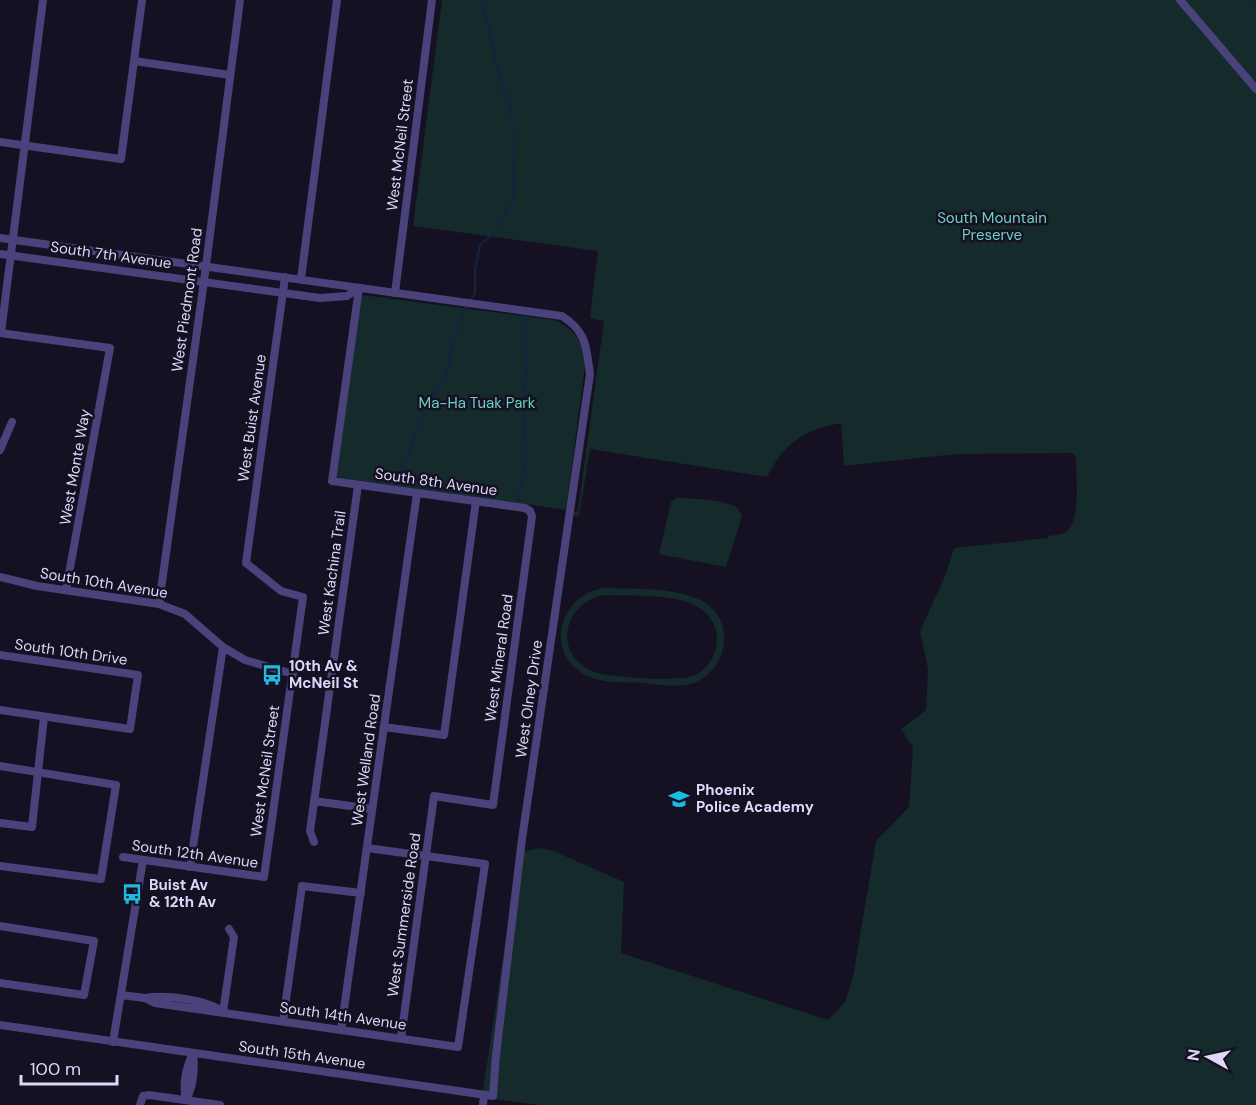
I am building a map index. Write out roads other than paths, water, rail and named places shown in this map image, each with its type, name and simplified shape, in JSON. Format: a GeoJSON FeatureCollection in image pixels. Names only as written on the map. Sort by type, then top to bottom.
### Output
{"type":"FeatureCollection","features":[{"type":"Feature","properties":{"kind":"street"},"geometry":{"type":"LineString","coordinates":[[0,333],[43,0]]}},
{"type":"Feature","properties":{"kind":"street"},"geometry":{"type":"LineString","coordinates":[[0,142],[122,159],[142,0]]}},
{"type":"Feature","properties":{"kind":"street","name":"West Piedmont Road"},"geometry":{"type":"LineString","coordinates":[[159,603],[240,0]]}},
{"type":"Feature","properties":{"kind":"street"},"geometry":{"type":"LineString","coordinates":[[301,279],[337,0]]}},
{"type":"Feature","properties":{"kind":"street","name":"West McNeil Street"},"geometry":{"type":"LineString","coordinates":[[395,293],[432,0]]}},
{"type":"Feature","properties":{"kind":"street"},"geometry":{"type":"LineString","coordinates":[[1180,0],[1256,89]]}},
{"type":"Feature","properties":{"kind":"street"},"geometry":{"type":"LineString","coordinates":[[134,61],[231,75]]}},
{"type":"Feature","properties":{"kind":"street","name":"South 7th Avenue"},"geometry":{"type":"LineString","coordinates":[[0,237],[562,316]]}},
{"type":"Feature","properties":{"kind":"street","name":"South 7th Avenue"},"geometry":{"type":"LineString","coordinates":[[0,254],[320,298],[347,296],[359,288]]}},
{"type":"Feature","properties":{"kind":"street","name":"West Buist Avenue"},"geometry":{"type":"LineString","coordinates":[[285,277],[246,562],[281,591],[303,597]]}},
{"type":"Feature","properties":{"kind":"street","name":"South 8th Avenue"},"geometry":{"type":"LineString","coordinates":[[359,288],[332,481],[525,508],[532,516]]}},
{"type":"Feature","properties":{"kind":"street","name":"West Olney Drive"},"geometry":{"type":"LineString","coordinates":[[483,1105],[489,1095],[496,1055],[522,839],[590,374],[586,341],[575,324],[562,316]]}},
{"type":"Feature","properties":{"kind":"street","name":"West Monte Way"},"geometry":{"type":"LineString","coordinates":[[0,333],[110,348],[66,590]]}},
{"type":"Feature","properties":{"kind":"street"},"geometry":{"type":"LineString","coordinates":[[0,450],[12,422]]}},
{"type":"Feature","properties":{"kind":"street","name":"West Kachina Trail"},"geometry":{"type":"LineString","coordinates":[[314,842],[310,831],[358,485]]}},
{"type":"Feature","properties":{"kind":"street","name":"West Welland Road"},"geometry":{"type":"LineString","coordinates":[[341,1030],[417,493]]}},
{"type":"Feature","properties":{"kind":"street"},"geometry":{"type":"LineString","coordinates":[[384,728],[444,735],[476,501]]}},
{"type":"Feature","properties":{"kind":"street","name":"West Mineral Road"},"geometry":{"type":"LineString","coordinates":[[434,796],[493,805],[532,516]]}},
{"type":"Feature","properties":{"kind":"street","name":"South 10th Avenue"},"geometry":{"type":"LineString","coordinates":[[0,577],[37,586],[159,603],[185,614],[223,647],[257,665],[292,675]]}},
{"type":"Feature","properties":{"kind":"street","name":"West McNeil Street"},"geometry":{"type":"LineString","coordinates":[[264,877],[303,597]]}},
{"type":"Feature","properties":{"kind":"street"},"geometry":{"type":"LineString","coordinates":[[190,867],[223,647]]}},
{"type":"Feature","properties":{"kind":"street","name":"South 10th Drive"},"geometry":{"type":"LineString","coordinates":[[0,655],[138,675],[130,729],[44,717]]}},
{"type":"Feature","properties":{"kind":"street"},"geometry":{"type":"LineString","coordinates":[[0,710],[44,717],[33,827],[0,823]]}},
{"type":"Feature","properties":{"kind":"street"},"geometry":{"type":"LineString","coordinates":[[0,765],[116,785],[101,879],[0,866]]}},
{"type":"Feature","properties":{"kind":"street","name":"West Summerside Road"},"geometry":{"type":"LineString","coordinates":[[401,1038],[434,796]]}},
{"type":"Feature","properties":{"kind":"street"},"geometry":{"type":"LineString","coordinates":[[314,801],[372,809]]}},
{"type":"Feature","properties":{"kind":"street"},"geometry":{"type":"LineString","coordinates":[[367,848],[425,856]]}},
{"type":"Feature","properties":{"kind":"street","name":"South 12th Avenue"},"geometry":{"type":"LineString","coordinates":[[123,856],[264,877]]}},
{"type":"Feature","properties":{"kind":"street","name":"South 14th Avenue"},"geometry":{"type":"LineString","coordinates":[[121,995],[145,998],[155,1003],[165,1001],[223,1012],[458,1047],[485,864],[425,856]]}},
{"type":"Feature","properties":{"kind":"street"},"geometry":{"type":"LineString","coordinates":[[113,1042],[143,860]]}},
{"type":"Feature","properties":{"kind":"street"},"geometry":{"type":"LineString","coordinates":[[283,1021],[302,885],[361,893]]}},
{"type":"Feature","properties":{"kind":"street"},"geometry":{"type":"LineString","coordinates":[[0,926],[94,941],[84,995],[0,983]]}},
{"type":"Feature","properties":{"kind":"street"},"geometry":{"type":"LineString","coordinates":[[223,1012],[234,937],[229,929]]}},
{"type":"Feature","properties":{"kind":"street","name":"South 15th Avenue"},"geometry":{"type":"LineString","coordinates":[[0,1025],[489,1095]]}},
{"type":"Feature","properties":{"kind":"street"},"geometry":{"type":"LineString","coordinates":[[186,1100],[193,1053]]}},
{"type":"Feature","properties":{"kind":"street"},"geometry":{"type":"LineString","coordinates":[[140,1105],[143,1096],[148,1095],[220,1105]]}},
{"type":"Feature","properties":{"kind":"waterway"},"geometry":{"type":"LineString","coordinates":[[396,489],[400,472],[428,400],[446,379],[453,340],[464,312],[475,293],[475,270],[480,245],[494,233],[513,202],[512,111],[502,88],[482,0]]}},
{"type":"Feature","properties":{"kind":"waterway"},"geometry":{"type":"LineString","coordinates":[[1251,0],[1256,10]]}},
{"type":"Feature","properties":{"kind":"waterway"},"geometry":{"type":"LineString","coordinates":[[517,506],[526,458],[523,409],[526,371],[525,314]]}},
{"type":"Feature","properties":{"kind":"place","name":"10th Av & McNeil St"},"geometry":{"type":"Point","coordinates":[272,675]}},
{"type":"Feature","properties":{"kind":"place","name":"Phoenix Police Academy"},"geometry":{"type":"Point","coordinates":[679,799]}},
{"type":"Feature","properties":{"kind":"place","name":"Buist Av & 12th Av"},"geometry":{"type":"Point","coordinates":[132,894]}},
{"type":"Feature","properties":{"kind":"park label","name":"South Mountain Preserve"},"geometry":{"type":"Point","coordinates":[992,226]}},
{"type":"Feature","properties":{"kind":"park label","name":"Ma-Ha Tuak Park"},"geometry":{"type":"Point","coordinates":[477,403]}}]}
